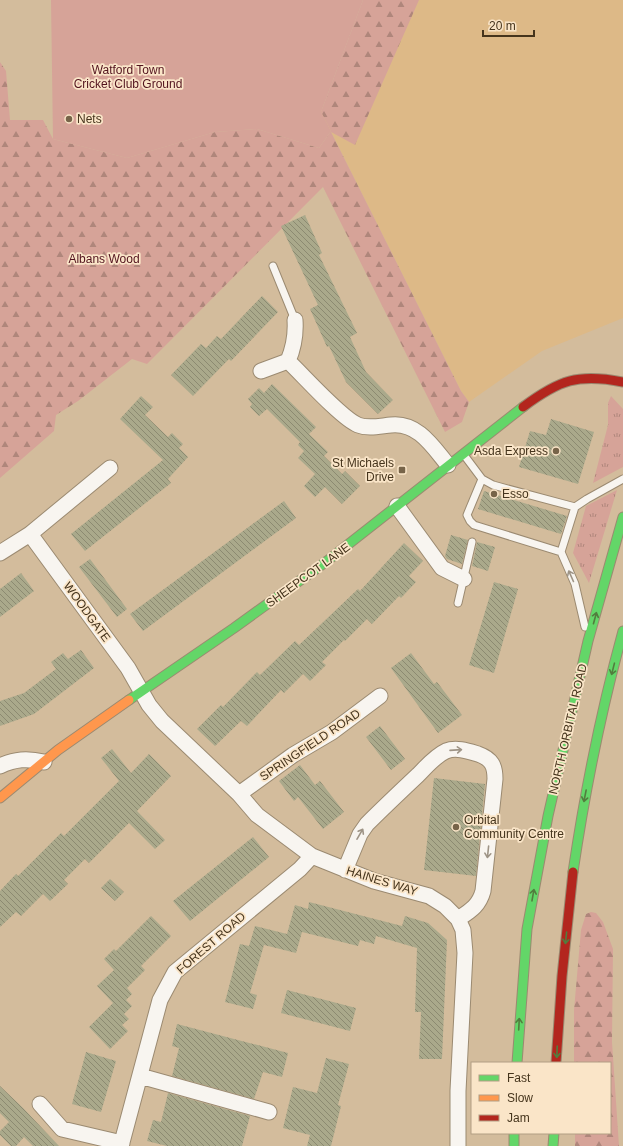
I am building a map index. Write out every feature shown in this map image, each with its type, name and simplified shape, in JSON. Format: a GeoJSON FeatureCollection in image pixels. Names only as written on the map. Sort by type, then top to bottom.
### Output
{"type":"FeatureCollection","features":[{"type":"Feature","properties":{"kind":"main road","name":"SHEEPCOT LANE"},"geometry":{"type":"LineString","coordinates":[[0,798],[44,762],[140,691],[286,592],[367,532],[462,454],[555,386],[578,376],[623,382]]}},
{"type":"Feature","properties":{"kind":"main road","name":"NORTH ORBITAL ROAD"},"geometry":{"type":"LineString","coordinates":[[517,1062],[521,993],[527,929],[548,816],[588,641],[623,518]]}},
{"type":"Feature","properties":{"kind":"main road"},"geometry":{"type":"LineString","coordinates":[[556,1062],[558,1012],[568,908],[585,800],[601,718],[623,631]]}},
{"type":"Feature","properties":{"kind":"main road"},"geometry":{"type":"LineString","coordinates":[[514,1134],[514,1146]]}},
{"type":"Feature","properties":{"kind":"main road"},"geometry":{"type":"LineString","coordinates":[[553,1146],[554,1134]]}},
{"type":"Feature","properties":{"kind":"street"},"geometry":{"type":"LineString","coordinates":[[288,361],[295,341],[295,320]]}},
{"type":"Feature","properties":{"kind":"street"},"geometry":{"type":"LineString","coordinates":[[261,371],[288,361]]}},
{"type":"Feature","properties":{"kind":"street"},"geometry":{"type":"LineString","coordinates":[[288,361],[351,421],[365,427],[394,424],[413,428],[421,434],[448,465]]}},
{"type":"Feature","properties":{"kind":"street"},"geometry":{"type":"LineString","coordinates":[[0,553],[30,534],[110,468]]}},
{"type":"Feature","properties":{"kind":"street"},"geometry":{"type":"LineString","coordinates":[[397,506],[442,568],[464,579]]}},
{"type":"Feature","properties":{"kind":"street","name":"WOODGATE"},"geometry":{"type":"LineString","coordinates":[[30,534],[128,668],[140,691]]}},
{"type":"Feature","properties":{"kind":"street","name":"HAINES WAY"},"geometry":{"type":"LineString","coordinates":[[140,691],[162,721],[239,794],[257,815],[312,856],[374,881],[429,896],[445,906],[458,919],[463,930],[465,953],[458,1092],[458,1146]]}},
{"type":"Feature","properties":{"kind":"street","name":"SPRINGFIELD ROAD"},"geometry":{"type":"LineString","coordinates":[[239,794],[293,755],[332,732],[380,696]]}},
{"type":"Feature","properties":{"kind":"street"},"geometry":{"type":"LineString","coordinates":[[345,870],[363,829],[433,760],[446,751],[456,750],[464,750],[483,756],[492,762],[496,779],[483,891],[481,900],[474,908],[458,919]]}},
{"type":"Feature","properties":{"kind":"street"},"geometry":{"type":"LineString","coordinates":[[0,766],[25,759],[44,762]]}},
{"type":"Feature","properties":{"kind":"street","name":"FOREST ROAD"},"geometry":{"type":"LineString","coordinates":[[121,1145],[160,1000],[175,972],[300,869],[312,856]]}},
{"type":"Feature","properties":{"kind":"street"},"geometry":{"type":"LineString","coordinates":[[140,1076],[269,1112]]}},
{"type":"Feature","properties":{"kind":"street"},"geometry":{"type":"LineString","coordinates":[[40,1104],[62,1129],[121,1145]]}},
{"type":"Feature","properties":{"kind":"lane"},"geometry":{"type":"LineString","coordinates":[[273,266],[295,320]]}},
{"type":"Feature","properties":{"kind":"lane"},"geometry":{"type":"LineString","coordinates":[[462,454],[482,479],[493,485],[575,508]]}},
{"type":"Feature","properties":{"kind":"lane"},"geometry":{"type":"LineString","coordinates":[[482,479],[467,515],[470,522],[474,525],[561,552]]}},
{"type":"Feature","properties":{"kind":"lane"},"geometry":{"type":"LineString","coordinates":[[588,641],[575,584],[561,552],[575,508],[586,499],[623,479]]}},
{"type":"Feature","properties":{"kind":"lane"},"geometry":{"type":"LineString","coordinates":[[458,604],[464,579],[465,566],[472,542]]}},
{"type":"Feature","properties":{"kind":"shaded area"},"geometry":{"type":"Polygon","coordinates":[[[371,0],[623,0],[623,318],[542,351],[469,402],[461,391],[321,112],[371,0]]]}},
{"type":"Feature","properties":{"kind":"green space","name":"Watford Town Cricket Club Ground"},"geometry":{"type":"Polygon","coordinates":[[[51,0],[363,0],[321,112],[331,131],[319,148],[257,129],[215,132],[127,158],[53,139],[51,0]]]}},
{"type":"Feature","properties":{"kind":"green space","name":"Albans Wood"},"geometry":{"type":"Polygon","coordinates":[[[363,0],[419,0],[355,145],[331,132],[461,391],[469,402],[462,422],[445,432],[323,187],[147,364],[132,359],[78,401],[56,415],[54,431],[0,478],[0,62],[6,71],[10,120],[43,120],[53,139],[127,158],[215,132],[257,129],[319,148],[331,131],[321,112],[363,0]]]}},
{"type":"Feature","properties":{"kind":"green space"},"geometry":{"type":"Polygon","coordinates":[[[611,396],[623,409],[623,467],[593,483],[608,425],[608,403],[611,396]]]}},
{"type":"Feature","properties":{"kind":"green space"},"geometry":{"type":"Polygon","coordinates":[[[617,490],[589,583],[573,553],[586,506],[617,490]]]}},
{"type":"Feature","properties":{"kind":"green space"},"geometry":{"type":"Polygon","coordinates":[[[591,912],[596,913],[603,922],[613,949],[612,1042],[619,1146],[575,1146],[575,1134],[611,1134],[611,1062],[574,1062],[574,1010],[581,930],[586,914],[591,912]]]}},
{"type":"Feature","properties":{"kind":"building"},"geometry":{"type":"Polygon","coordinates":[[[305,215],[322,253],[319,255],[357,333],[350,337],[366,372],[393,400],[378,414],[346,382],[329,346],[327,347],[310,309],[318,305],[281,226],[305,215]]]}},
{"type":"Feature","properties":{"kind":"building"},"geometry":{"type":"Polygon","coordinates":[[[262,296],[278,312],[231,361],[229,359],[193,396],[171,375],[201,344],[206,348],[217,336],[221,339],[262,296]]]}},
{"type":"Feature","properties":{"kind":"building"},"geometry":{"type":"Polygon","coordinates":[[[272,384],[316,427],[309,434],[328,452],[324,456],[342,474],[345,471],[360,486],[342,504],[325,487],[315,497],[304,486],[315,474],[298,458],[304,451],[298,445],[300,442],[267,409],[259,416],[250,407],[252,404],[248,399],[259,388],[264,393],[272,384]]]}},
{"type":"Feature","properties":{"kind":"building"},"geometry":{"type":"Polygon","coordinates":[[[141,396],[153,407],[145,415],[168,437],[172,433],[183,444],[179,448],[188,457],[168,479],[171,483],[85,551],[71,534],[163,460],[120,419],[141,396]]]}},
{"type":"Feature","properties":{"kind":"building","name":"Asda Express"},"geometry":{"type":"Polygon","coordinates":[[[551,419],[594,432],[578,484],[519,467],[530,431],[546,435],[551,419]]]}},
{"type":"Feature","properties":{"kind":"building"},"geometry":{"type":"Polygon","coordinates":[[[484,491],[567,516],[561,534],[478,509],[484,491]]]}},
{"type":"Feature","properties":{"kind":"building"},"geometry":{"type":"Polygon","coordinates":[[[284,501],[296,518],[143,631],[130,614],[284,501]]]}},
{"type":"Feature","properties":{"kind":"building"},"geometry":{"type":"Polygon","coordinates":[[[451,535],[468,540],[462,564],[447,559],[445,556],[451,535]]]}},
{"type":"Feature","properties":{"kind":"building"},"geometry":{"type":"Polygon","coordinates":[[[477,542],[495,547],[488,571],[472,566],[477,542]]]}},
{"type":"Feature","properties":{"kind":"building"},"geometry":{"type":"Polygon","coordinates":[[[404,543],[423,561],[409,576],[416,582],[401,598],[399,596],[372,624],[367,619],[345,641],[344,640],[322,662],[326,665],[310,681],[303,674],[284,693],[281,690],[247,726],[241,721],[215,746],[197,729],[221,705],[223,707],[257,672],[260,675],[295,641],[299,645],[358,589],[360,591],[404,543]]]}},
{"type":"Feature","properties":{"kind":"building"},"geometry":{"type":"Polygon","coordinates":[[[90,559],[127,609],[117,617],[79,567],[90,559]]]}},
{"type":"Feature","properties":{"kind":"building"},"geometry":{"type":"Polygon","coordinates":[[[21,573],[34,591],[0,617],[0,589],[21,573]]]}},
{"type":"Feature","properties":{"kind":"building"},"geometry":{"type":"Polygon","coordinates":[[[494,582],[518,589],[494,673],[469,665],[494,582]]]}},
{"type":"Feature","properties":{"kind":"building"},"geometry":{"type":"Polygon","coordinates":[[[81,650],[94,668],[34,714],[0,726],[0,701],[24,693],[56,669],[51,662],[63,653],[68,659],[81,650]]]}},
{"type":"Feature","properties":{"kind":"building"},"geometry":{"type":"Polygon","coordinates":[[[411,653],[434,684],[437,682],[462,715],[438,733],[391,668],[411,653]]]}},
{"type":"Feature","properties":{"kind":"building"},"geometry":{"type":"Polygon","coordinates":[[[380,726],[405,759],[391,770],[366,737],[380,726]]]}},
{"type":"Feature","properties":{"kind":"building"},"geometry":{"type":"Polygon","coordinates":[[[112,749],[131,773],[149,754],[171,776],[137,811],[165,840],[155,849],[129,823],[89,863],[85,859],[64,880],[68,884],[50,901],[43,894],[21,916],[16,912],[0,927],[0,891],[16,874],[18,876],[61,833],[64,836],[119,781],[101,758],[112,749]]]}},
{"type":"Feature","properties":{"kind":"building"},"geometry":{"type":"Polygon","coordinates":[[[300,765],[315,785],[320,781],[344,812],[323,829],[298,797],[294,801],[279,781],[300,765]]]}},
{"type":"Feature","properties":{"kind":"building","name":"Orbital Community Centre"},"geometry":{"type":"Polygon","coordinates":[[[434,778],[485,784],[476,876],[424,870],[434,778]]]}},
{"type":"Feature","properties":{"kind":"building"},"geometry":{"type":"Polygon","coordinates":[[[253,837],[269,857],[190,921],[173,901],[253,837]]]}},
{"type":"Feature","properties":{"kind":"building"},"geometry":{"type":"Polygon","coordinates":[[[110,879],[124,892],[115,901],[101,888],[110,879]]]}},
{"type":"Feature","properties":{"kind":"building"},"geometry":{"type":"Polygon","coordinates":[[[309,902],[402,926],[405,916],[428,923],[447,940],[442,1059],[419,1059],[421,1012],[415,1012],[417,948],[376,936],[374,944],[360,940],[358,946],[302,932],[296,953],[264,945],[250,993],[257,995],[253,1009],[225,1002],[240,944],[249,946],[255,926],[287,934],[295,905],[308,909],[309,902]]]}},
{"type":"Feature","properties":{"kind":"building"},"geometry":{"type":"Polygon","coordinates":[[[151,916],[171,936],[141,966],[145,970],[127,988],[132,994],[126,1000],[132,1006],[124,1014],[129,1019],[122,1025],[128,1031],[110,1049],[89,1027],[113,1003],[97,986],[114,970],[104,959],[114,949],[116,951],[151,916]]]}},
{"type":"Feature","properties":{"kind":"building"},"geometry":{"type":"Polygon","coordinates":[[[287,990],[356,1008],[350,1031],[281,1013],[287,990]]]}},
{"type":"Feature","properties":{"kind":"building"},"geometry":{"type":"Polygon","coordinates":[[[177,1024],[288,1053],[282,1077],[263,1072],[254,1099],[172,1076],[179,1048],[172,1046],[177,1024]]]}},
{"type":"Feature","properties":{"kind":"building"},"geometry":{"type":"Polygon","coordinates":[[[86,1052],[116,1061],[101,1112],[72,1104],[86,1052]]]}},
{"type":"Feature","properties":{"kind":"building"},"geometry":{"type":"Polygon","coordinates":[[[326,1058],[349,1064],[338,1105],[341,1106],[331,1146],[307,1146],[310,1135],[283,1128],[293,1087],[317,1093],[326,1058]]]}},
{"type":"Feature","properties":{"kind":"building"},"geometry":{"type":"Polygon","coordinates":[[[0,1086],[59,1146],[33,1146],[24,1137],[16,1146],[11,1146],[0,1135],[0,1131],[9,1122],[0,1113],[0,1086]]]}},
{"type":"Feature","properties":{"kind":"building"},"geometry":{"type":"Polygon","coordinates":[[[168,1093],[250,1116],[242,1146],[167,1146],[147,1141],[153,1120],[161,1122],[168,1093]]]}},
{"type":"Feature","properties":{"kind":"traffic: fast"},"geometry":{"type":"LineString","coordinates":[[129,700],[234,628],[327,561],[523,407]]}},
{"type":"Feature","properties":{"kind":"traffic: fast"},"geometry":{"type":"LineString","coordinates":[[517,1062],[527,929],[548,816],[588,641],[623,517]]}},
{"type":"Feature","properties":{"kind":"traffic: fast"},"geometry":{"type":"LineString","coordinates":[[573,872],[594,751],[623,631]]}},
{"type":"Feature","properties":{"kind":"traffic: fast"},"geometry":{"type":"LineString","coordinates":[[514,1134],[514,1146]]}},
{"type":"Feature","properties":{"kind":"traffic: fast"},"geometry":{"type":"LineString","coordinates":[[553,1146],[554,1134]]}},
{"type":"Feature","properties":{"kind":"traffic: slow"},"geometry":{"type":"LineString","coordinates":[[0,798],[58,750],[129,700]]}},
{"type":"Feature","properties":{"kind":"traffic: jam"},"geometry":{"type":"LineString","coordinates":[[523,407],[547,390],[570,381],[593,378],[623,382]]}},
{"type":"Feature","properties":{"kind":"traffic: jam"},"geometry":{"type":"LineString","coordinates":[[556,1062],[562,976],[573,872]]}},
{"type":"Feature","properties":{"kind":"place","name":"Nets"},"geometry":{"type":"Point","coordinates":[69,119]}},
{"type":"Feature","properties":{"kind":"place","name":"Asda Express"},"geometry":{"type":"Point","coordinates":[556,451]}},
{"type":"Feature","properties":{"kind":"place","name":"St Michaels Drive"},"geometry":{"type":"Point","coordinates":[402,470]}},
{"type":"Feature","properties":{"kind":"place","name":"Esso"},"geometry":{"type":"Point","coordinates":[494,494]}},
{"type":"Feature","properties":{"kind":"place","name":"Orbital Community Centre"},"geometry":{"type":"Point","coordinates":[456,827]}}]}
